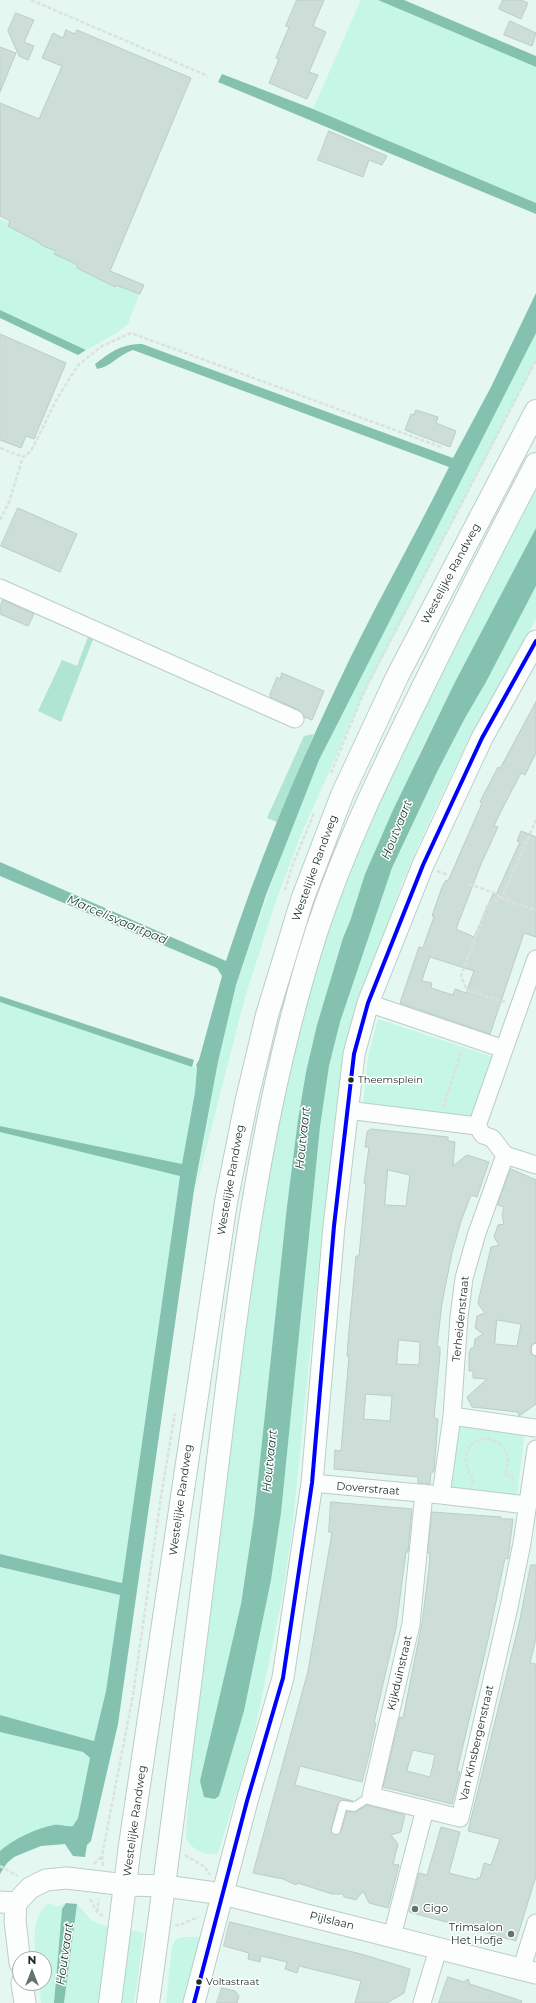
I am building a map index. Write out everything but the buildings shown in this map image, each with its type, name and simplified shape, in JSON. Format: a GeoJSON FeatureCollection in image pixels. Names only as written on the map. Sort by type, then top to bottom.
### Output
{"type":"FeatureCollection","features":[{"type":"Feature","properties":{"kind":"main road","name":"Westelijke Randweg"},"geometry":{"type":"LineString","coordinates":[[110,2003],[226,1202],[246,1102],[267,1015],[302,900],[342,795],[398,675],[536,411]]}},
{"type":"Feature","properties":{"kind":"main road"},"geometry":{"type":"LineString","coordinates":[[148,2003],[165,1886],[234,1326],[254,1195],[280,1062],[318,929],[367,800],[476,578],[536,464]]}},
{"type":"Feature","properties":{"kind":"street"},"geometry":{"type":"LineString","coordinates":[[0,588],[295,719]]}},
{"type":"Feature","properties":{"kind":"street"},"geometry":{"type":"LineString","coordinates":[[194,2003],[247,1801],[283,1678],[312,1484],[334,1226],[354,1054],[368,1003],[423,865],[475,752],[536,641]]}},
{"type":"Feature","properties":{"kind":"street"},"geometry":{"type":"LineString","coordinates":[[477,1126],[504,1049],[527,997],[536,959]]}},
{"type":"Feature","properties":{"kind":"street"},"geometry":{"type":"LineString","coordinates":[[368,1003],[504,1049]]}},
{"type":"Feature","properties":{"kind":"street"},"geometry":{"type":"LineString","coordinates":[[347,1110],[477,1126]]}},
{"type":"Feature","properties":{"kind":"street"},"geometry":{"type":"LineString","coordinates":[[477,1126],[483,1135],[492,1138],[505,1156],[536,1165]]}},
{"type":"Feature","properties":{"kind":"street","name":"Terheidenstraat"},"geometry":{"type":"LineString","coordinates":[[433,1494],[452,1416],[459,1317],[464,1278],[477,1233],[505,1156]]}},
{"type":"Feature","properties":{"kind":"street"},"geometry":{"type":"LineString","coordinates":[[452,1416],[491,1420],[536,1428]]}},
{"type":"Feature","properties":{"kind":"street"},"geometry":{"type":"LineString","coordinates":[[527,1505],[536,1449]]}},
{"type":"Feature","properties":{"kind":"street","name":"Doverstraat"},"geometry":{"type":"LineString","coordinates":[[312,1484],[433,1494],[527,1505]]}},
{"type":"Feature","properties":{"kind":"street","name":"Kijkduinstraat"},"geometry":{"type":"LineString","coordinates":[[371,1796],[411,1624],[433,1494]]}},
{"type":"Feature","properties":{"kind":"street","name":"Van Kinsbergenstraat"},"geometry":{"type":"LineString","coordinates":[[424,1809],[460,1818],[509,1606],[527,1505]]}},
{"type":"Feature","properties":{"kind":"street"},"geometry":{"type":"LineString","coordinates":[[371,1796],[424,1809],[392,1936]]}},
{"type":"Feature","properties":{"kind":"street","name":"Pijlslaan"},"geometry":{"type":"LineString","coordinates":[[8,1903],[30,1888],[46,1880],[77,1885],[165,1886],[223,1894],[528,1972]]}},
{"type":"Feature","properties":{"kind":"street"},"geometry":{"type":"LineString","coordinates":[[8,1903],[15,1921],[19,1951]]}},
{"type":"Feature","properties":{"kind":"street"},"geometry":{"type":"LineString","coordinates":[[528,1972],[536,1923]]}},
{"type":"Feature","properties":{"kind":"street"},"geometry":{"type":"LineString","coordinates":[[422,2003],[438,1949]]}},
{"type":"Feature","properties":{"kind":"street"},"geometry":{"type":"LineString","coordinates":[[23,1991],[25,2003]]}},
{"type":"Feature","properties":{"kind":"lane"},"geometry":{"type":"LineString","coordinates":[[336,1830],[343,1806],[354,1807],[371,1796]]}},
{"type":"Feature","properties":{"kind":"path"},"geometry":{"type":"LineString","coordinates":[[31,0],[208,76]]}},
{"type":"Feature","properties":{"kind":"path"},"geometry":{"type":"LineString","coordinates":[[0,520],[9,502],[23,458],[31,451],[57,399],[78,365],[102,346],[131,333],[441,447]]}},
{"type":"Feature","properties":{"kind":"path"},"geometry":{"type":"LineString","coordinates":[[0,448],[23,458]]}},
{"type":"Feature","properties":{"kind":"path"},"geometry":{"type":"LineString","coordinates":[[527,997],[467,990],[462,976],[487,906],[500,898],[536,820]]}},
{"type":"Feature","properties":{"kind":"path"},"geometry":{"type":"LineString","coordinates":[[469,884],[497,894],[500,898],[536,910]]}},
{"type":"Feature","properties":{"kind":"path"},"geometry":{"type":"LineString","coordinates":[[438,1122],[466,1036]]}},
{"type":"Feature","properties":{"kind":"path"},"geometry":{"type":"LineString","coordinates":[[489,1439],[491,1420]]}},
{"type":"Feature","properties":{"kind":"path"},"geometry":{"type":"LineString","coordinates":[[459,1497],[474,1480],[469,1474],[465,1464],[466,1452],[476,1441],[489,1439],[499,1443],[507,1454],[507,1465],[504,1474],[531,1484]]}},
{"type":"Feature","properties":{"kind":"path"},"geometry":{"type":"LineString","coordinates":[[102,1856],[106,1842]]}},
{"type":"Feature","properties":{"kind":"path"},"geometry":{"type":"LineString","coordinates":[[0,1866],[17,1875]]}},
{"type":"Feature","properties":{"kind":"path"},"geometry":{"type":"LineString","coordinates":[[77,1885],[91,1900],[97,1912]]}},
{"type":"Feature","properties":{"kind":"shaded area"},"geometry":{"type":"Polygon","coordinates":[[[361,0],[378,0],[536,67],[536,203],[313,109],[361,0]]]}},
{"type":"Feature","properties":{"kind":"shaded area"},"geometry":{"type":"Polygon","coordinates":[[[0,219],[142,286],[128,324],[115,334],[86,350],[0,310],[0,219]]]}},
{"type":"Feature","properties":{"kind":"shaded area"},"geometry":{"type":"Polygon","coordinates":[[[536,333],[536,361],[362,698],[300,837],[277,898],[245,997],[195,1192],[218,1062],[236,985],[293,822],[319,760],[338,720],[536,333]]]}},
{"type":"Feature","properties":{"kind":"shaded area"},"geometry":{"type":"Polygon","coordinates":[[[536,485],[536,528],[422,748],[365,874],[334,969],[306,1072],[287,1206],[254,1517],[241,1604],[216,1713],[215,1799],[219,1796],[244,1711],[271,1580],[281,1513],[320,1127],[329,1066],[340,1022],[392,869],[438,770],[536,586],[536,619],[468,741],[433,813],[402,883],[344,1054],[326,1193],[292,1532],[281,1603],[258,1716],[248,1756],[218,1853],[209,1854],[200,1852],[186,1839],[191,1757],[255,1222],[295,1027],[342,885],[392,763],[536,485]]]}},
{"type":"Feature","properties":{"kind":"shaded area"},"geometry":{"type":"Polygon","coordinates":[[[89,634],[94,637],[61,722],[38,711],[62,660],[77,666],[89,634]]]}},
{"type":"Feature","properties":{"kind":"shaded area"},"geometry":{"type":"Polygon","coordinates":[[[314,734],[277,822],[267,818],[304,736],[314,734]]]}},
{"type":"Feature","properties":{"kind":"shaded area"},"geometry":{"type":"Polygon","coordinates":[[[0,1002],[197,1068],[195,1092],[182,1165],[0,1126],[0,1002]]]}},
{"type":"Feature","properties":{"kind":"shaded area","name":"Theemsplein"},"geometry":{"type":"Polygon","coordinates":[[[378,1019],[493,1057],[472,1118],[363,1104],[368,1057],[378,1019]]]}},
{"type":"Feature","properties":{"kind":"shaded area"},"geometry":{"type":"Polygon","coordinates":[[[0,1132],[180,1175],[122,1583],[0,1554],[0,1132]]]}},
{"type":"Feature","properties":{"kind":"shaded area"},"geometry":{"type":"Polygon","coordinates":[[[458,1424],[525,1432],[517,1496],[449,1489],[458,1424]]]}},
{"type":"Feature","properties":{"kind":"shaded area"},"geometry":{"type":"Polygon","coordinates":[[[0,1567],[120,1595],[106,1691],[94,1741],[0,1715],[0,1567]]]}},
{"type":"Feature","properties":{"kind":"shaded area"},"geometry":{"type":"Polygon","coordinates":[[[0,1732],[83,1752],[90,1758],[78,1818],[73,1826],[55,1825],[37,1830],[0,1851],[0,1732]]]}},
{"type":"Feature","properties":{"kind":"shaded area"},"geometry":{"type":"Polygon","coordinates":[[[49,1903],[56,1907],[66,1903],[62,1909],[54,2003],[41,2003],[40,1991],[52,1991],[52,1951],[35,1951],[35,1928],[43,1908],[49,1903]]]}},
{"type":"Feature","properties":{"kind":"shaded area"},"geometry":{"type":"Polygon","coordinates":[[[77,1904],[92,1921],[111,1928],[100,2003],[64,2003],[77,1904]]]}},
{"type":"Feature","properties":{"kind":"shaded area"},"geometry":{"type":"Polygon","coordinates":[[[129,1930],[144,1933],[134,2003],[118,2003],[129,1930]]]}},
{"type":"Feature","properties":{"kind":"shaded area"},"geometry":{"type":"Polygon","coordinates":[[[183,1937],[199,1937],[202,1940],[185,2003],[166,2003],[172,1947],[175,1940],[183,1937]]]}},
{"type":"Feature","properties":{"kind":"water"},"geometry":{"type":"Polygon","coordinates":[[[378,0],[404,0],[536,56],[536,67],[378,0]]]}},
{"type":"Feature","properties":{"kind":"water"},"geometry":{"type":"Polygon","coordinates":[[[222,74],[313,109],[536,203],[536,214],[218,82],[222,74]]]}},
{"type":"Feature","properties":{"kind":"water","name":"Marcelisvaartpad"},"geometry":{"type":"Polygon","coordinates":[[[536,293],[536,333],[319,760],[266,895],[236,985],[218,1062],[194,1190],[118,1724],[91,1841],[87,1845],[85,1857],[73,1856],[65,1844],[41,1846],[14,1857],[7,1863],[0,1874],[0,1851],[12,1842],[33,1831],[47,1826],[73,1826],[78,1818],[90,1758],[83,1752],[0,1732],[0,1715],[94,1741],[106,1691],[120,1595],[0,1567],[0,1554],[122,1583],[180,1176],[0,1132],[0,1126],[182,1164],[195,1092],[196,1065],[199,1060],[222,976],[217,968],[0,876],[0,862],[226,961],[263,858],[319,723],[362,634],[449,467],[133,350],[123,354],[102,368],[97,369],[95,364],[122,347],[142,344],[453,458],[491,387],[536,293]]]}},
{"type":"Feature","properties":{"kind":"water"},"geometry":{"type":"Polygon","coordinates":[[[0,310],[86,350],[78,355],[0,318],[0,310]]]}},
{"type":"Feature","properties":{"kind":"water","name":"Houtvaart"},"geometry":{"type":"Polygon","coordinates":[[[536,528],[536,586],[438,770],[392,868],[340,1022],[329,1066],[320,1127],[281,1513],[271,1580],[244,1711],[219,1796],[215,1799],[204,1797],[200,1781],[241,1604],[254,1517],[287,1206],[298,1120],[306,1072],[317,1025],[343,938],[365,874],[393,810],[454,684],[536,528]]]}},
{"type":"Feature","properties":{"kind":"water"},"geometry":{"type":"Polygon","coordinates":[[[0,996],[194,1060],[192,1067],[0,1002],[0,996]]]}},
{"type":"Feature","properties":{"kind":"water","name":"Houtvaart"},"geometry":{"type":"Polygon","coordinates":[[[66,1903],[77,1904],[64,2003],[54,2003],[62,1909],[66,1903]]]}},
{"type":"Feature","properties":{"kind":"transit line"},"geometry":{"type":"LineString","coordinates":[[194,2003],[247,1801],[283,1678],[312,1483],[334,1226],[354,1054],[368,1003],[423,865],[482,738],[536,641]]}},
{"type":"Feature","properties":{"kind":"place","name":"Theemsplein"},"geometry":{"type":"Point","coordinates":[351,1080]}},
{"type":"Feature","properties":{"kind":"place","name":"Cigo"},"geometry":{"type":"Point","coordinates":[415,1909]}},
{"type":"Feature","properties":{"kind":"place","name":"Trimsalon Het Hofje"},"geometry":{"type":"Point","coordinates":[511,1934]}},
{"type":"Feature","properties":{"kind":"place","name":"Voltastraat"},"geometry":{"type":"Point","coordinates":[199,1982]}}]}
